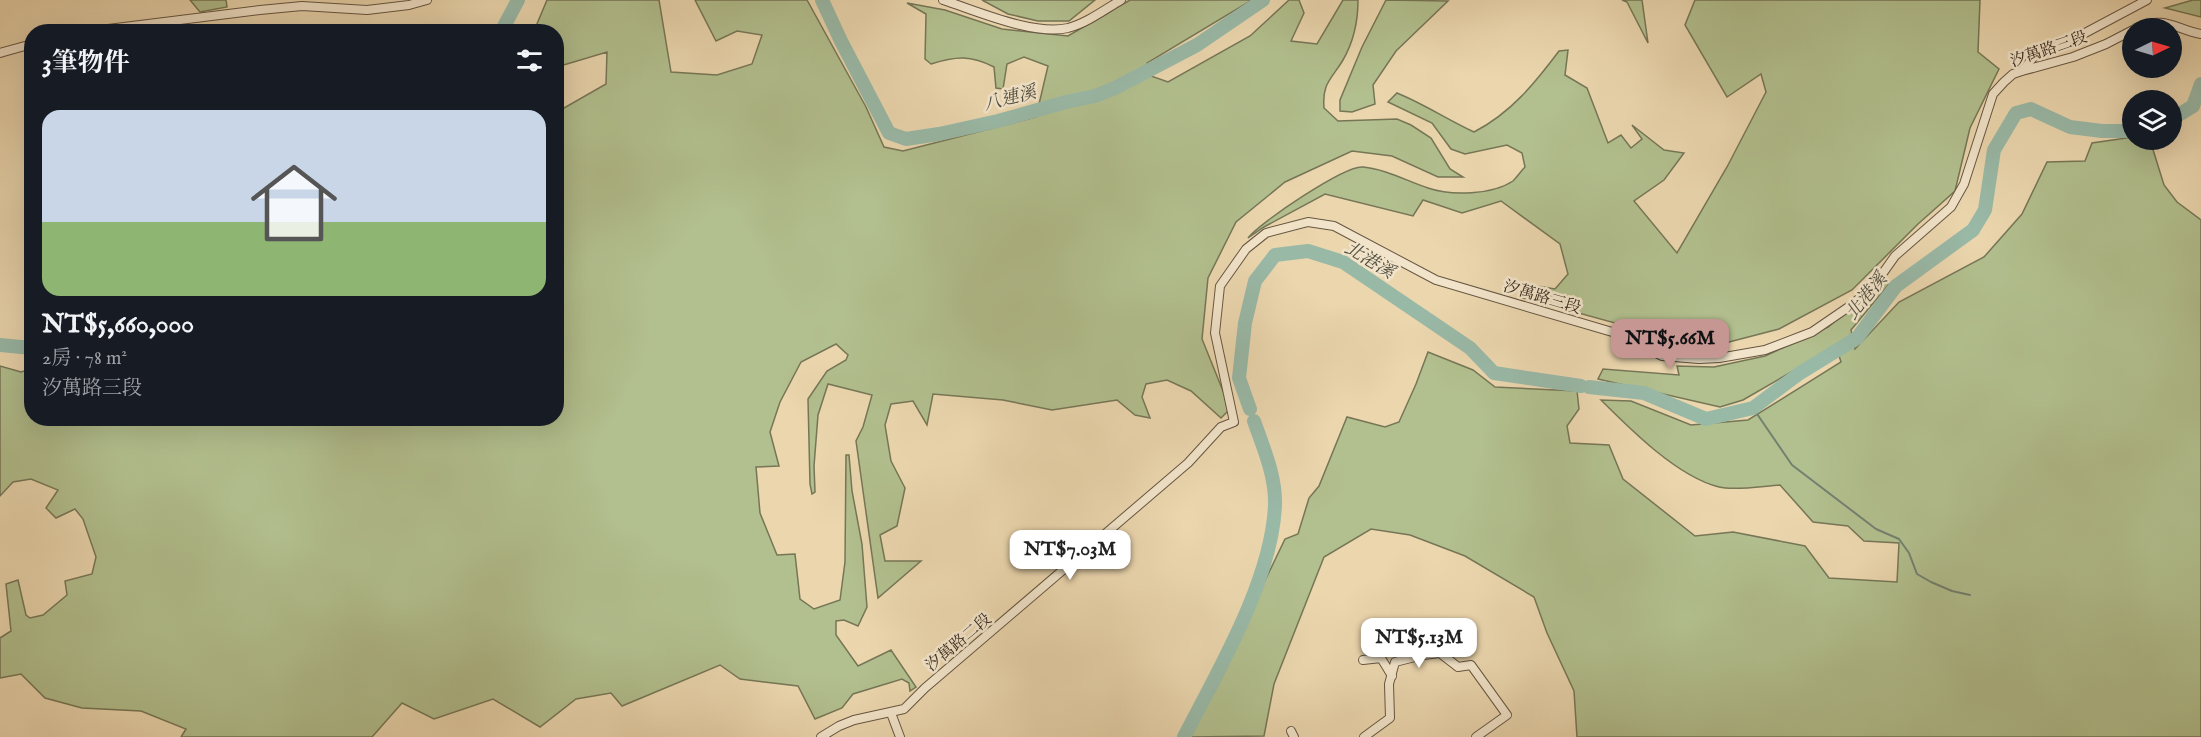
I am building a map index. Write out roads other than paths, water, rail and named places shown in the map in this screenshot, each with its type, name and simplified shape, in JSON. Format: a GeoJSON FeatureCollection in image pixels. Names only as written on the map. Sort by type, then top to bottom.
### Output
{"type":"FeatureCollection","features":[{"type":"Feature","properties":{"kind":"street"},"geometry":{"type":"LineString","coordinates":[[132,24],[260,9],[302,6],[367,9],[409,5],[427,0]]}},
{"type":"Feature","properties":{"kind":"street"},"geometry":{"type":"LineString","coordinates":[[943,0],[1038,30],[1067,28],[1121,0]]}},
{"type":"Feature","properties":{"kind":"street"},"geometry":{"type":"LineString","coordinates":[[2022,71],[2036,54],[2070,41],[2146,0]]}},
{"type":"Feature","properties":{"kind":"street","name":"汐萬路三段"},"geometry":{"type":"LineString","coordinates":[[2182,27],[2201,34]]}},
{"type":"Feature","properties":{"kind":"street","name":"汐萬路三段"},"geometry":{"type":"LineString","coordinates":[[1234,422],[1215,333],[1220,286],[1246,249],[1266,233],[1308,222],[1334,226],[1436,280],[1619,334],[1662,356],[1719,358],[1765,350],[1812,332],[1850,306],[1873,287],[1895,256],[1951,207],[1964,184],[1993,94],[2013,74],[2073,57],[2122,36]]}},
{"type":"Feature","properties":{"kind":"street"},"geometry":{"type":"LineString","coordinates":[[0,53],[24,46]]}},
{"type":"Feature","properties":{"kind":"street","name":"汐萬路二段"},"geometry":{"type":"LineString","coordinates":[[821,737],[854,720],[904,709],[925,688],[1188,463],[1221,427],[1234,422]]}},
{"type":"Feature","properties":{"kind":"street"},"geometry":{"type":"LineString","coordinates":[[1364,737],[1390,718],[1389,701],[1395,662],[1440,653],[1458,667],[1471,665],[1507,715],[1476,737]]}},
{"type":"Feature","properties":{"kind":"street"},"geometry":{"type":"LineString","coordinates":[[1363,660],[1381,658],[1392,676]]}},
{"type":"Feature","properties":{"kind":"street"},"geometry":{"type":"LineString","coordinates":[[891,713],[900,737]]}},
{"type":"Feature","properties":{"kind":"waterway","name":"八連溪"},"geometry":{"type":"LineString","coordinates":[[505,24],[518,0]]}},
{"type":"Feature","properties":{"kind":"waterway","name":"八連溪"},"geometry":{"type":"LineString","coordinates":[[822,0],[889,133],[906,139],[998,121],[1095,96],[1197,45],[1263,0]]}},
{"type":"Feature","properties":{"kind":"waterway","name":"北港溪"},"geometry":{"type":"LineString","coordinates":[[2182,113],[2193,106],[2201,84]]}},
{"type":"Feature","properties":{"kind":"waterway","name":"北港溪"},"geometry":{"type":"LineString","coordinates":[[1589,387],[1644,393],[1706,419],[1753,408],[1800,373],[1857,338],[1896,286],[1973,230],[1985,210],[1994,150],[2016,113],[2031,109],[2070,127],[2122,131]]}},
{"type":"Feature","properties":{"kind":"waterway","name":"北港溪"},"geometry":{"type":"LineString","coordinates":[[1250,409],[1239,378],[1245,323],[1255,281],[1275,255],[1308,251],[1343,262],[1470,348],[1494,373],[1581,386]]}},
{"type":"Feature","properties":{"kind":"waterway","name":"八連溪"},"geometry":{"type":"LineString","coordinates":[[0,345],[24,347]]}},
{"type":"Feature","properties":{"kind":"waterway"},"geometry":{"type":"LineString","coordinates":[[1753,408],[1792,465],[1876,529],[1899,539],[1909,553],[1917,574],[1952,591],[1970,595]]}},
{"type":"Feature","properties":{"kind":"waterway","name":"北港溪"},"geometry":{"type":"LineString","coordinates":[[1184,737],[1241,624],[1254,594],[1272,534],[1275,494],[1268,462],[1254,421]]}}]}
